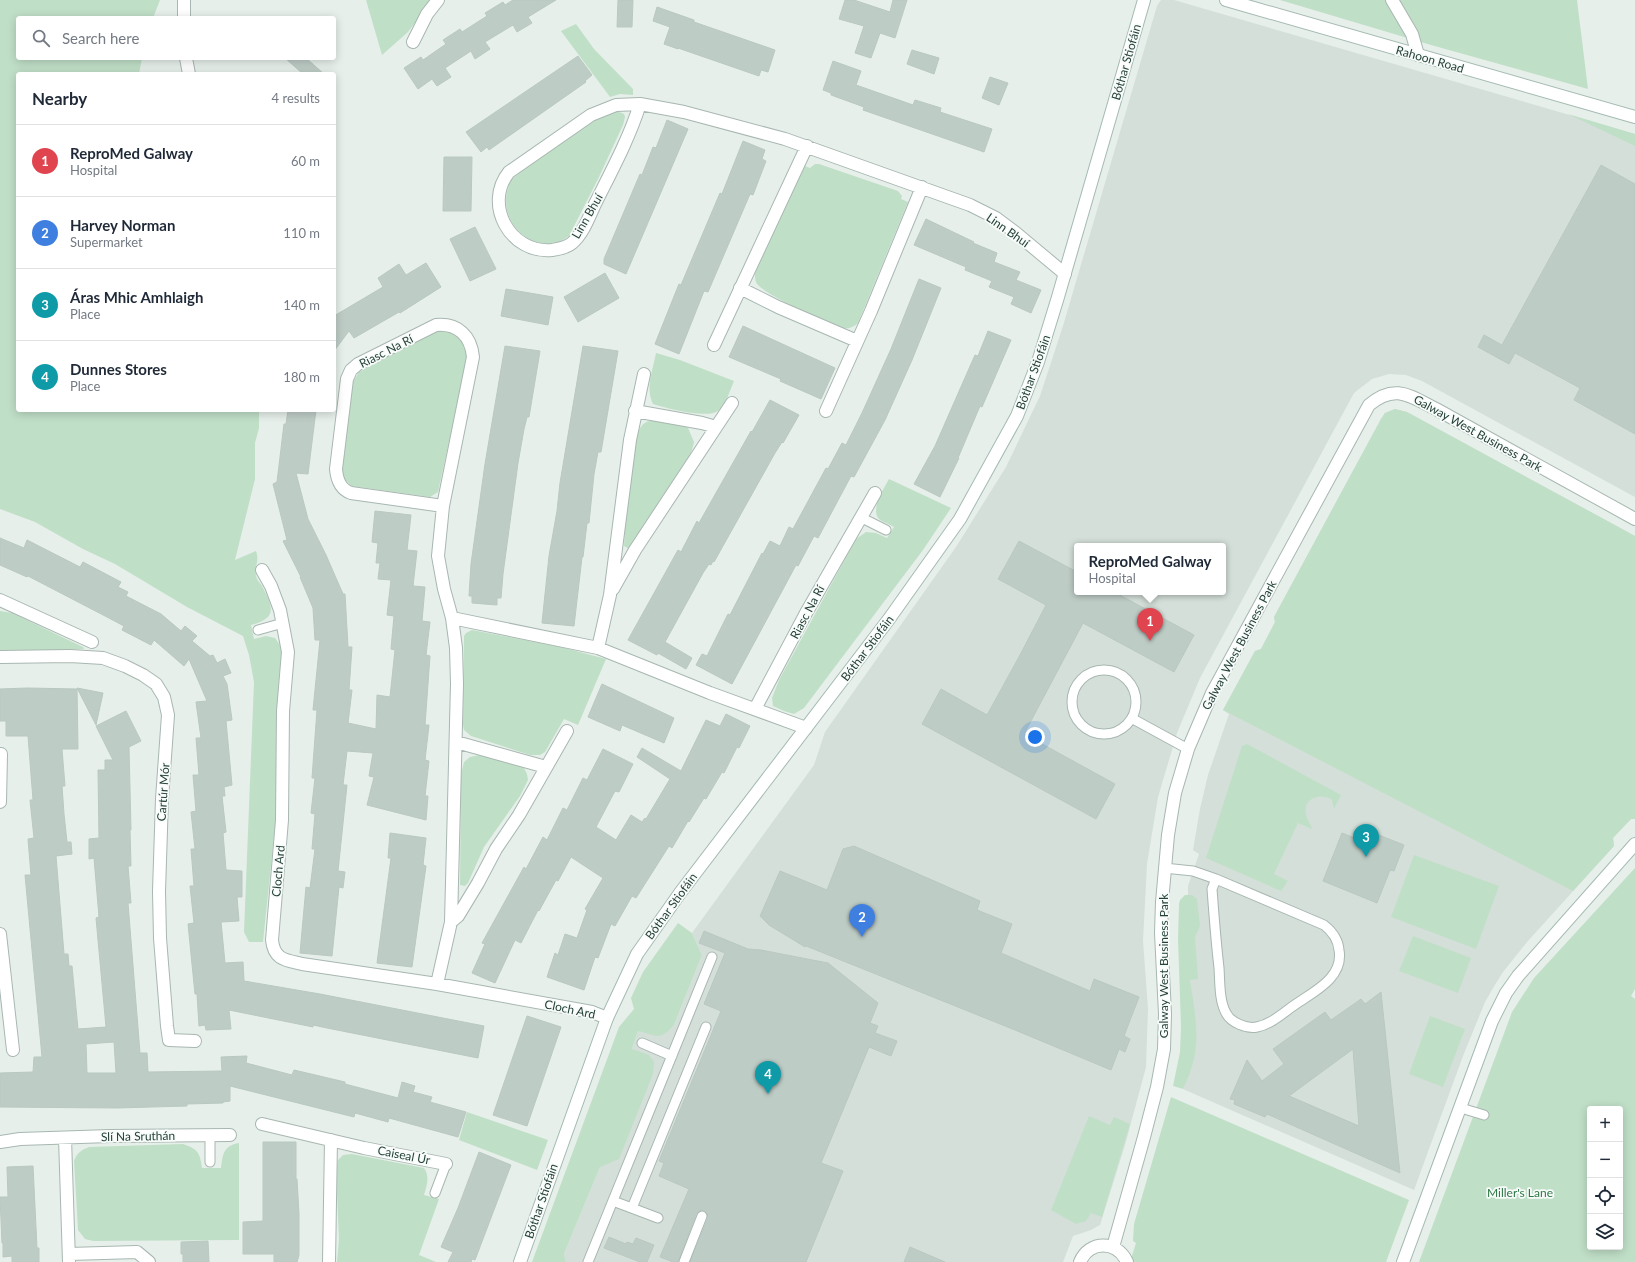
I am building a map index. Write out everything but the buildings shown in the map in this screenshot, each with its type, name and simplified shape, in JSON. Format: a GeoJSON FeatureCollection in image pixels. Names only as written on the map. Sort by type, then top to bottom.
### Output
{"type":"FeatureCollection","features":[{"type":"Feature","properties":{"kind":"street"},"geometry":{"type":"LineString","coordinates":[[184,0],[184,16]]}},
{"type":"Feature","properties":{"kind":"street"},"geometry":{"type":"LineString","coordinates":[[414,42],[426,14],[438,0]]}},
{"type":"Feature","properties":{"kind":"street","name":"Bóthar Stiofáin"},"geometry":{"type":"LineString","coordinates":[[520,1262],[608,1018],[637,954],[890,618],[960,519],[1017,416],[1038,362],[1065,274],[1144,0]]}},
{"type":"Feature","properties":{"kind":"street","name":"Rahoon Road"},"geometry":{"type":"LineString","coordinates":[[1226,0],[1635,118]]}},
{"type":"Feature","properties":{"kind":"street"},"geometry":{"type":"LineString","coordinates":[[1392,0],[1412,34],[1418,55]]}},
{"type":"Feature","properties":{"kind":"street"},"geometry":{"type":"LineString","coordinates":[[186,60],[189,72]]}},
{"type":"Feature","properties":{"kind":"street","name":"Linn Bhuí"},"geometry":{"type":"LineString","coordinates":[[640,104],[635,119],[600,194],[584,226],[571,244],[556,250],[537,250],[521,244],[505,225],[500,207],[501,185],[510,172],[591,115],[616,105],[640,104],[684,112],[806,146],[970,205],[996,218],[1065,274]]}},
{"type":"Feature","properties":{"kind":"street"},"geometry":{"type":"LineString","coordinates":[[714,345],[806,146]]}},
{"type":"Feature","properties":{"kind":"street"},"geometry":{"type":"LineString","coordinates":[[826,411],[871,312],[922,188]]}},
{"type":"Feature","properties":{"kind":"street"},"geometry":{"type":"LineString","coordinates":[[740,288],[778,307],[857,341]]}},
{"type":"Feature","properties":{"kind":"street","name":"Riasc Na Rí"},"geometry":{"type":"LineString","coordinates":[[443,506],[351,493],[341,486],[337,478],[336,469],[347,379],[351,370],[358,364],[436,325],[441,324],[452,326],[464,334],[471,343],[473,357],[443,506],[438,556],[444,589],[452,618],[456,659],[456,742]]}},
{"type":"Feature","properties":{"kind":"street"},"geometry":{"type":"LineString","coordinates":[[598,648],[610,595],[630,440],[644,374]]}},
{"type":"Feature","properties":{"kind":"street","name":"Galway West Business Park"},"geometry":{"type":"LineString","coordinates":[[1114,1247],[1157,1087],[1164,1049],[1165,1014],[1161,934],[1164,868],[1171,810],[1188,748],[1212,692],[1369,404],[1378,397],[1390,393],[1402,393],[1412,397],[1634,516]]}},
{"type":"Feature","properties":{"kind":"street"},"geometry":{"type":"LineString","coordinates":[[610,595],[635,550],[732,403]]}},
{"type":"Feature","properties":{"kind":"street"},"geometry":{"type":"LineString","coordinates":[[635,411],[702,423],[716,427]]}},
{"type":"Feature","properties":{"kind":"street","name":"Riasc Na Rí"},"geometry":{"type":"LineString","coordinates":[[755,709],[834,562],[876,493]]}},
{"type":"Feature","properties":{"kind":"street","name":"Cloch Ard"},"geometry":{"type":"LineString","coordinates":[[262,570],[276,600],[283,623],[288,652],[283,711],[282,820],[272,940],[275,952],[283,960],[302,964],[437,984],[589,1012],[608,1018]]}},
{"type":"Feature","properties":{"kind":"street"},"geometry":{"type":"LineString","coordinates":[[0,600],[92,642]]}},
{"type":"Feature","properties":{"kind":"street"},"geometry":{"type":"LineString","coordinates":[[452,618],[598,648],[806,728]]}},
{"type":"Feature","properties":{"kind":"street","name":"Cartúr Mór"},"geometry":{"type":"LineString","coordinates":[[0,657],[70,656],[103,658],[125,666],[143,675],[156,684],[164,697],[168,715],[162,799],[159,891],[160,938],[166,1012],[169,1040],[195,1041]]}},
{"type":"Feature","properties":{"kind":"street"},"geometry":{"type":"LineString","coordinates":[[451,922],[458,916],[496,849],[519,815],[567,731]]}},
{"type":"Feature","properties":{"kind":"street"},"geometry":{"type":"LineString","coordinates":[[437,984],[451,922],[456,742],[546,767]]}},
{"type":"Feature","properties":{"kind":"street"},"geometry":{"type":"LineString","coordinates":[[0,802],[1,754]]}},
{"type":"Feature","properties":{"kind":"street"},"geometry":{"type":"LineString","coordinates":[[1403,1262],[1492,1021],[1506,993],[1532,960],[1635,844]]}},
{"type":"Feature","properties":{"kind":"street"},"geometry":{"type":"LineString","coordinates":[[0,934],[2,977],[13,1050]]}},
{"type":"Feature","properties":{"kind":"street","name":"Caiseal Úr"},"geometry":{"type":"LineString","coordinates":[[262,1124],[446,1164]]}},
{"type":"Feature","properties":{"kind":"street","name":"Slí Na Sruthán"},"geometry":{"type":"LineString","coordinates":[[0,1142],[20,1139],[230,1135]]}},
{"type":"Feature","properties":{"kind":"street"},"geometry":{"type":"LineString","coordinates":[[65,1138],[69,1258],[137,1252],[149,1262]]}},
{"type":"Feature","properties":{"kind":"street"},"geometry":{"type":"LineString","coordinates":[[329,1262],[331,1140]]}},
{"type":"Feature","properties":{"kind":"street"},"geometry":{"type":"LineString","coordinates":[[1080,1262],[1088,1251],[1100,1245],[1114,1247],[1123,1255],[1127,1262]]}},
{"type":"Feature","properties":{"kind":"lane"},"geometry":{"type":"LineString","coordinates":[[862,518],[886,530]]}},
{"type":"Feature","properties":{"kind":"lane"},"geometry":{"type":"LineString","coordinates":[[258,630],[283,623]]}},
{"type":"Feature","properties":{"kind":"lane"},"geometry":{"type":"LineString","coordinates":[[1097,670],[1108,670],[1118,673],[1127,679],[1134,688],[1137,698],[1137,709],[1133,719],[1126,727],[1117,733],[1106,735],[1096,734],[1086,729],[1078,722],[1073,713],[1073,692],[1079,682],[1087,675],[1097,670]]}},
{"type":"Feature","properties":{"kind":"lane"},"geometry":{"type":"LineString","coordinates":[[1133,719],[1188,748]]}},
{"type":"Feature","properties":{"kind":"lane"},"geometry":{"type":"LineString","coordinates":[[1164,868],[1193,871],[1216,879],[1324,925],[1330,929],[1338,943],[1340,954],[1338,966],[1333,976],[1270,1022],[1256,1028],[1240,1025],[1232,1021],[1226,1014],[1221,995],[1212,889],[1216,879]]}},
{"type":"Feature","properties":{"kind":"lane"},"geometry":{"type":"LineString","coordinates":[[588,1262],[712,957]]}},
{"type":"Feature","properties":{"kind":"lane"},"geometry":{"type":"LineString","coordinates":[[632,1208],[706,1027]]}},
{"type":"Feature","properties":{"kind":"lane"},"geometry":{"type":"LineString","coordinates":[[642,1042],[672,1056]]}},
{"type":"Feature","properties":{"kind":"lane"},"geometry":{"type":"LineString","coordinates":[[1461,1108],[1484,1115]]}},
{"type":"Feature","properties":{"kind":"lane"},"geometry":{"type":"LineString","coordinates":[[210,1135],[210,1162]]}},
{"type":"Feature","properties":{"kind":"lane","name":"Caiseal Úr"},"geometry":{"type":"LineString","coordinates":[[435,1194],[446,1164]]}},
{"type":"Feature","properties":{"kind":"lane"},"geometry":{"type":"LineString","coordinates":[[613,1200],[658,1218]]}},
{"type":"Feature","properties":{"kind":"lane"},"geometry":{"type":"LineString","coordinates":[[684,1262],[702,1216]]}},
{"type":"Feature","properties":{"kind":"shaded area"},"geometry":{"type":"Polygon","coordinates":[[[1161,0],[1174,0],[1635,134],[1635,497],[1422,381],[1406,375],[1389,374],[1372,379],[1354,393],[1200,678],[1177,733],[1158,797],[1147,864],[1143,941],[1148,1009],[1146,1067],[1125,1145],[1100,1225],[1091,1230],[1073,1236],[1063,1262],[566,1262],[564,1254],[600,1167],[638,1031],[674,1025],[702,955],[692,933],[814,765],[825,732],[956,547],[1006,467],[1040,396],[1063,326],[1157,6],[1161,0]]]}},
{"type":"Feature","properties":{"kind":"shaded area"},"geometry":{"type":"Polygon","coordinates":[[[1395,409],[1407,412],[1635,536],[1635,819],[1631,819],[1613,838],[1614,846],[1527,942],[1503,972],[1493,988],[1485,1002],[1463,1056],[1414,1190],[1183,1089],[1188,1063],[1188,886],[1199,854],[1193,850],[1208,775],[1229,714],[1223,710],[1255,651],[1261,649],[1275,622],[1274,617],[1381,419],[1385,413],[1395,409]]]}},
{"type":"Feature","properties":{"kind":"green space"},"geometry":{"type":"Polygon","coordinates":[[[0,0],[160,0],[154,16],[16,16],[16,60],[142,60],[139,72],[16,72],[16,412],[259,412],[259,428],[255,443],[255,479],[235,560],[256,551],[256,576],[269,600],[271,611],[266,619],[251,625],[254,639],[266,636],[275,638],[280,645],[282,653],[277,716],[277,808],[263,942],[249,942],[244,932],[254,682],[249,655],[243,636],[187,607],[115,564],[83,549],[35,522],[0,509],[0,0]]]}},
{"type":"Feature","properties":{"kind":"green space"},"geometry":{"type":"Polygon","coordinates":[[[366,0],[432,0],[408,32],[382,55],[366,0]]]}},
{"type":"Feature","properties":{"kind":"green space"},"geometry":{"type":"Polygon","coordinates":[[[1280,0],[1577,0],[1588,89],[1431,45],[1280,0]]]}},
{"type":"Feature","properties":{"kind":"green space"},"geometry":{"type":"Polygon","coordinates":[[[576,24],[594,49],[633,89],[633,95],[620,94],[610,97],[561,31],[576,24]]]}},
{"type":"Feature","properties":{"kind":"green space"},"geometry":{"type":"Polygon","coordinates":[[[617,111],[624,114],[625,117],[623,125],[569,236],[556,242],[543,243],[530,240],[520,232],[512,222],[507,210],[506,197],[510,183],[515,177],[535,161],[562,142],[594,121],[607,114],[617,111]]]}},
{"type":"Feature","properties":{"kind":"green space"},"geometry":{"type":"Polygon","coordinates":[[[1568,114],[1635,134],[1635,146],[1568,114]]]}},
{"type":"Feature","properties":{"kind":"green space"},"geometry":{"type":"Polygon","coordinates":[[[815,164],[819,164],[898,191],[902,196],[901,199],[908,202],[858,323],[850,328],[844,328],[826,322],[773,296],[757,284],[755,279],[755,273],[805,166],[810,168],[815,164]]]}},
{"type":"Feature","properties":{"kind":"green space"},"geometry":{"type":"Polygon","coordinates":[[[439,331],[451,333],[462,342],[467,359],[438,492],[430,497],[352,486],[345,480],[342,471],[353,382],[359,372],[399,350],[439,331]]]}},
{"type":"Feature","properties":{"kind":"green space"},"geometry":{"type":"Polygon","coordinates":[[[656,353],[680,360],[734,381],[726,401],[721,408],[713,413],[705,414],[676,410],[653,404],[650,385],[656,353]]]}},
{"type":"Feature","properties":{"kind":"green space"},"geometry":{"type":"Polygon","coordinates":[[[1395,409],[1407,412],[1635,536],[1635,819],[1631,819],[1613,838],[1614,846],[1573,891],[1223,710],[1255,651],[1261,649],[1275,622],[1274,617],[1381,419],[1385,413],[1395,409]]]}},
{"type":"Feature","properties":{"kind":"green space"},"geometry":{"type":"Polygon","coordinates":[[[659,420],[682,424],[688,428],[694,442],[687,462],[644,524],[632,547],[629,549],[624,546],[625,528],[636,436],[644,423],[659,420]]]}},
{"type":"Feature","properties":{"kind":"green space"},"geometry":{"type":"Polygon","coordinates":[[[889,479],[951,508],[923,550],[804,708],[794,714],[773,706],[772,698],[779,680],[856,539],[866,532],[876,533],[887,538],[894,527],[879,519],[876,510],[881,493],[889,479]]]}},
{"type":"Feature","properties":{"kind":"green space"},"geometry":{"type":"Polygon","coordinates":[[[0,611],[12,613],[83,647],[84,649],[0,652],[0,611]]]}},
{"type":"Feature","properties":{"kind":"green space"},"geometry":{"type":"Polygon","coordinates":[[[472,630],[561,647],[606,659],[578,725],[564,719],[545,752],[540,755],[530,755],[471,736],[464,730],[464,636],[472,630]]]}},
{"type":"Feature","properties":{"kind":"green space"},"geometry":{"type":"Polygon","coordinates":[[[1247,744],[1341,795],[1334,809],[1332,800],[1323,797],[1314,798],[1307,804],[1306,814],[1312,829],[1298,823],[1274,874],[1288,881],[1281,891],[1206,858],[1242,746],[1247,744]]]}},
{"type":"Feature","properties":{"kind":"green space"},"geometry":{"type":"Polygon","coordinates":[[[480,755],[493,757],[523,766],[528,780],[520,796],[484,847],[468,883],[465,886],[460,885],[461,774],[464,762],[470,757],[480,755]]]}},
{"type":"Feature","properties":{"kind":"green space"},"geometry":{"type":"Polygon","coordinates":[[[1414,855],[1499,886],[1476,949],[1391,917],[1414,855]]]}},
{"type":"Feature","properties":{"kind":"green space","name":"Miller's Lane"},"geometry":{"type":"Polygon","coordinates":[[[1635,868],[1635,989],[1631,996],[1635,999],[1635,1262],[1419,1262],[1512,1012],[1534,978],[1635,868]]]}},
{"type":"Feature","properties":{"kind":"green space"},"geometry":{"type":"Polygon","coordinates":[[[1185,895],[1192,895],[1197,899],[1200,926],[1195,937],[1198,979],[1190,980],[1196,1023],[1195,1056],[1183,1089],[1173,1086],[1180,1052],[1181,1027],[1178,939],[1179,904],[1180,900],[1185,895]]]}},
{"type":"Feature","properties":{"kind":"green space"},"geometry":{"type":"Polygon","coordinates":[[[678,923],[692,933],[702,955],[674,1025],[665,1034],[658,1036],[638,1031],[632,1049],[649,1055],[654,1062],[653,1074],[619,1159],[600,1167],[564,1254],[566,1262],[532,1262],[619,1027],[634,1009],[631,998],[643,972],[678,923]]]}},
{"type":"Feature","properties":{"kind":"green space"},"geometry":{"type":"Polygon","coordinates":[[[1413,936],[1471,958],[1458,993],[1399,971],[1413,936]]]}},
{"type":"Feature","properties":{"kind":"green space"},"geometry":{"type":"Polygon","coordinates":[[[1430,1016],[1465,1029],[1443,1087],[1409,1074],[1430,1016]]]}},
{"type":"Feature","properties":{"kind":"green space"},"geometry":{"type":"Polygon","coordinates":[[[1171,1097],[1409,1200],[1386,1262],[1130,1262],[1136,1243],[1133,1241],[1134,1224],[1171,1097]]]}},
{"type":"Feature","properties":{"kind":"green space"},"geometry":{"type":"Polygon","coordinates":[[[467,1112],[548,1140],[537,1170],[459,1140],[467,1112]]]}},
{"type":"Feature","properties":{"kind":"green space"},"geometry":{"type":"Polygon","coordinates":[[[1089,1116],[1110,1125],[1114,1117],[1130,1124],[1102,1217],[1091,1213],[1086,1221],[1076,1224],[1051,1210],[1089,1116]]]}},
{"type":"Feature","properties":{"kind":"green space"},"geometry":{"type":"Polygon","coordinates":[[[239,1143],[239,1240],[93,1241],[85,1239],[78,1230],[74,1161],[76,1156],[84,1149],[89,1147],[183,1144],[197,1152],[202,1168],[221,1168],[225,1151],[230,1146],[239,1143]]]}},
{"type":"Feature","properties":{"kind":"green space"},"geometry":{"type":"Polygon","coordinates":[[[352,1154],[424,1168],[427,1175],[427,1184],[424,1195],[439,1199],[419,1255],[436,1262],[337,1262],[339,1239],[336,1170],[338,1160],[343,1155],[352,1154]]]}},
{"type":"Feature","properties":{"kind":"place","name":"ReproMed Galway"},"geometry":{"type":"Point","coordinates":[1150,641]}},
{"type":"Feature","properties":{"kind":"place","name":"Áras Mhic Amhlaigh"},"geometry":{"type":"Point","coordinates":[1366,857]}},
{"type":"Feature","properties":{"kind":"place","name":"Harvey Norman"},"geometry":{"type":"Point","coordinates":[862,937]}},
{"type":"Feature","properties":{"kind":"place","name":"Dunnes Stores"},"geometry":{"type":"Point","coordinates":[768,1094]}}]}
